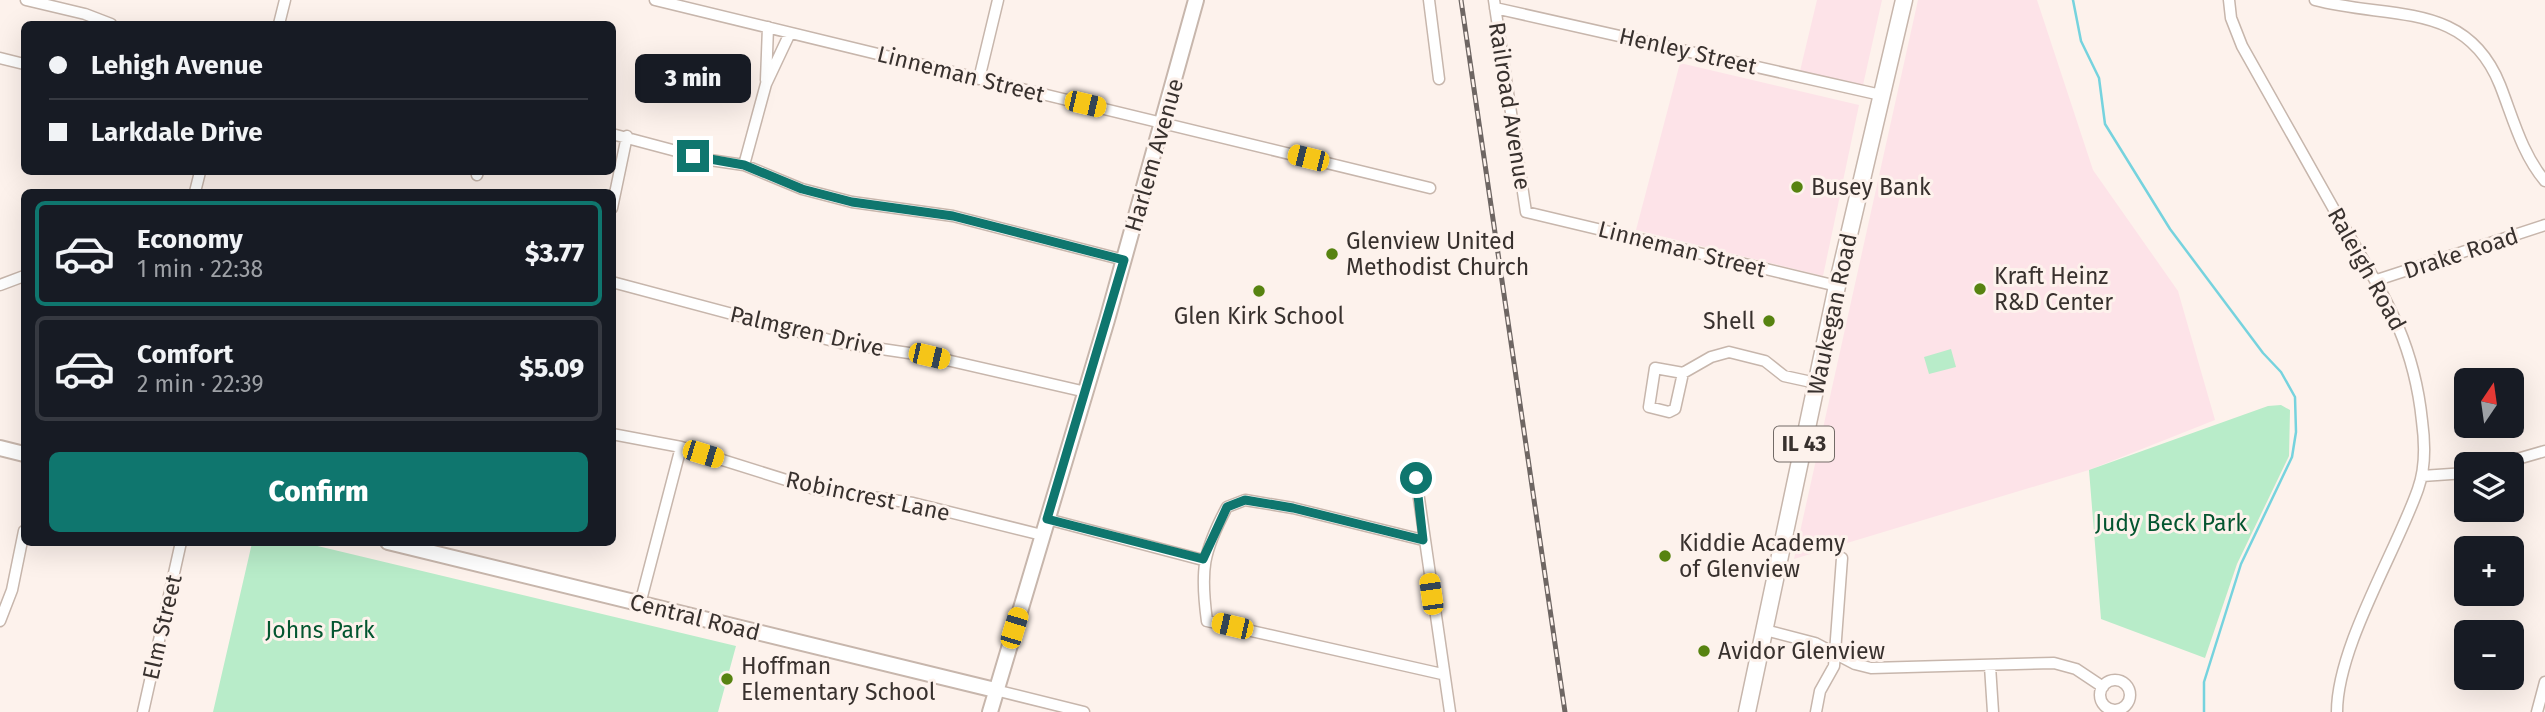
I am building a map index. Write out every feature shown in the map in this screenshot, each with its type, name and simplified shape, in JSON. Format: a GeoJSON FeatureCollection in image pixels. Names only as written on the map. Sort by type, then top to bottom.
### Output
{"type":"FeatureCollection","features":[{"type":"Feature","properties":{"kind":"main road","name":"Harlem Avenue"},"geometry":{"type":"LineString","coordinates":[[989,712],[1086,392],[1164,123],[1196,0]]}},
{"type":"Feature","properties":{"kind":"main road","name":"Waukegan Road"},"geometry":{"type":"LineString","coordinates":[[1747,712],[1837,286],[1904,0]]}},
{"type":"Feature","properties":{"kind":"main road"},"geometry":{"type":"LineString","coordinates":[[0,448],[21,453]]}},
{"type":"Feature","properties":{"kind":"main road","name":"Central Road"},"geometry":{"type":"LineString","coordinates":[[404,546],[995,690]]}},
{"type":"Feature","properties":{"kind":"street"},"geometry":{"type":"LineString","coordinates":[[26,0],[103,21]]}},
{"type":"Feature","properties":{"kind":"street"},"geometry":{"type":"LineString","coordinates":[[280,21],[285,0]]}},
{"type":"Feature","properties":{"kind":"street","name":"Linneman Street"},"geometry":{"type":"LineString","coordinates":[[655,0],[1430,188]]}},
{"type":"Feature","properties":{"kind":"street"},"geometry":{"type":"LineString","coordinates":[[979,79],[998,0]]}},
{"type":"Feature","properties":{"kind":"street"},"geometry":{"type":"LineString","coordinates":[[1429,0],[1439,79]]}},
{"type":"Feature","properties":{"kind":"street","name":"Raleigh Road"},"geometry":{"type":"LineString","coordinates":[[2229,0],[2231,18],[2242,46],[2378,280],[2402,331],[2417,379],[2424,434],[2422,476],[2350,652],[2338,693],[2337,712]]}},
{"type":"Feature","properties":{"kind":"street"},"geometry":{"type":"LineString","coordinates":[[2315,0],[2418,14],[2463,32],[2491,62],[2528,158],[2545,181]]}},
{"type":"Feature","properties":{"kind":"street","name":"Henley Street"},"geometry":{"type":"LineString","coordinates":[[1495,4],[1881,95]]}},
{"type":"Feature","properties":{"kind":"street","name":"Railroad Avenue"},"geometry":{"type":"LineString","coordinates":[[1495,4],[1526,212]]}},
{"type":"Feature","properties":{"kind":"street"},"geometry":{"type":"LineString","coordinates":[[766,85],[768,27]]}},
{"type":"Feature","properties":{"kind":"street"},"geometry":{"type":"LineString","coordinates":[[744,165],[766,85],[790,33]]}},
{"type":"Feature","properties":{"kind":"street"},"geometry":{"type":"LineString","coordinates":[[0,58],[21,63]]}},
{"type":"Feature","properties":{"kind":"street"},"geometry":{"type":"LineString","coordinates":[[616,135],[710,160],[744,165],[802,189],[852,202],[953,216],[1124,260]]}},
{"type":"Feature","properties":{"kind":"street"},"geometry":{"type":"LineString","coordinates":[[616,189],[627,136]]}},
{"type":"Feature","properties":{"kind":"street","name":"Linneman Street"},"geometry":{"type":"LineString","coordinates":[[1526,212],[1837,286]]}},
{"type":"Feature","properties":{"kind":"street","name":"Drake Road"},"geometry":{"type":"LineString","coordinates":[[2378,280],[2545,225]]}},
{"type":"Feature","properties":{"kind":"street"},"geometry":{"type":"LineString","coordinates":[[0,285],[21,277]]}},
{"type":"Feature","properties":{"kind":"street","name":"Palmgren Drive"},"geometry":{"type":"LineString","coordinates":[[616,283],[804,334],[929,356],[1086,392]]}},
{"type":"Feature","properties":{"kind":"street"},"geometry":{"type":"LineString","coordinates":[[1683,373],[1675,409],[1669,412],[1649,407],[1647,403],[1655,368],[1683,373],[1711,357],[1729,352],[1765,361],[1784,376],[1816,383]]}},
{"type":"Feature","properties":{"kind":"street","name":"Robincrest Lane"},"geometry":{"type":"LineString","coordinates":[[616,435],[681,447],[815,489],[913,503],[1042,535]]}},
{"type":"Feature","properties":{"kind":"street"},"geometry":{"type":"LineString","coordinates":[[640,604],[681,447]]}},
{"type":"Feature","properties":{"kind":"street"},"geometry":{"type":"LineString","coordinates":[[2524,457],[2545,451]]}},
{"type":"Feature","properties":{"kind":"street"},"geometry":{"type":"LineString","coordinates":[[2422,476],[2454,475]]}},
{"type":"Feature","properties":{"kind":"street"},"geometry":{"type":"LineString","coordinates":[[1416,478],[1442,674],[1450,712]]}},
{"type":"Feature","properties":{"kind":"street"},"geometry":{"type":"LineString","coordinates":[[1423,540],[1293,508],[1245,500],[1227,507],[1203,559],[1202,587],[1207,621],[1442,674]]}},
{"type":"Feature","properties":{"kind":"street"},"geometry":{"type":"LineString","coordinates":[[1047,519],[1203,559]]}},
{"type":"Feature","properties":{"kind":"street"},"geometry":{"type":"LineString","coordinates":[[0,621],[0,615],[12,590],[21,546]]}},
{"type":"Feature","properties":{"kind":"street","name":"Elm Street"},"geometry":{"type":"LineString","coordinates":[[143,712],[180,546]]}},
{"type":"Feature","properties":{"kind":"street"},"geometry":{"type":"LineString","coordinates":[[1816,712],[1820,691],[1832,673],[1842,558]]}},
{"type":"Feature","properties":{"kind":"street"},"geometry":{"type":"LineString","coordinates":[[1765,630],[1833,649],[1855,664],[1871,668],[2054,663],[2076,669],[2103,687]]}},
{"type":"Feature","properties":{"kind":"street"},"geometry":{"type":"LineString","coordinates":[[1990,666],[1993,712]]}},
{"type":"Feature","properties":{"kind":"street"},"geometry":{"type":"LineString","coordinates":[[2537,712],[2545,682]]}},
{"type":"Feature","properties":{"kind":"street","name":"Central Road"},"geometry":{"type":"LineString","coordinates":[[995,690],[1084,712]]}},
{"type":"Feature","properties":{"kind":"shaded area"},"geometry":{"type":"Polygon","coordinates":[[[1817,0],[1882,0],[1863,85],[1800,71],[1817,0]]]}},
{"type":"Feature","properties":{"kind":"shaded area","name":"Kraft Heinz R&D Center"},"geometry":{"type":"Polygon","coordinates":[[[1918,0],[2037,0],[2093,170],[2178,291],[2215,420],[2089,470],[1794,559],[1918,0]]]}},
{"type":"Feature","properties":{"kind":"shaded area"},"geometry":{"type":"Polygon","coordinates":[[[1680,63],[1859,105],[1823,276],[1636,230],[1680,63]]]}},
{"type":"Feature","properties":{"kind":"green space"},"geometry":{"type":"Polygon","coordinates":[[[1951,349],[1956,367],[1929,374],[1924,357],[1951,349]]]}},
{"type":"Feature","properties":{"kind":"green space","name":"Judy Beck Park"},"geometry":{"type":"Polygon","coordinates":[[[2281,405],[2290,410],[2289,456],[2237,564],[2205,658],[2101,619],[2089,470],[2268,406],[2281,405]]]}},
{"type":"Feature","properties":{"kind":"green space","name":"Johns Park"},"geometry":{"type":"Polygon","coordinates":[[[251,546],[318,546],[736,646],[718,712],[213,712],[251,546]]]}},
{"type":"Feature","properties":{"kind":"waterway"},"geometry":{"type":"LineString","coordinates":[[2073,0],[2081,41],[2099,78],[2105,124],[2170,229],[2263,353],[2281,372],[2295,397],[2296,432],[2292,457],[2241,564],[2204,682],[2204,712]]}},
{"type":"Feature","properties":{"kind":"railway"},"geometry":{"type":"LineString","coordinates":[[1461,0],[1565,712]]}},
{"type":"Feature","properties":{"kind":"place","name":"Busey Bank"},"geometry":{"type":"Point","coordinates":[1797,187]}},
{"type":"Feature","properties":{"kind":"place","name":"Glenview United Methodist Church"},"geometry":{"type":"Point","coordinates":[1332,254]}},
{"type":"Feature","properties":{"kind":"place","name":"Kraft Heinz R&D Center"},"geometry":{"type":"Point","coordinates":[1980,289]}},
{"type":"Feature","properties":{"kind":"place","name":"Glen Kirk School"},"geometry":{"type":"Point","coordinates":[1259,291]}},
{"type":"Feature","properties":{"kind":"place","name":"Shell"},"geometry":{"type":"Point","coordinates":[1769,321]}},
{"type":"Feature","properties":{"kind":"place","name":"Kiddie Academy of Glenview"},"geometry":{"type":"Point","coordinates":[1665,556]}},
{"type":"Feature","properties":{"kind":"place","name":"Avidor Glenview"},"geometry":{"type":"Point","coordinates":[1704,651]}},
{"type":"Feature","properties":{"kind":"place","name":"Hoffman Elementary School"},"geometry":{"type":"Point","coordinates":[727,679]}},
{"type":"Feature","properties":{"kind":"route"},"geometry":{"type":"LineString","coordinates":[[693,156],[744,165],[802,189],[852,202],[953,216],[1124,260],[1047,519],[1203,559],[1227,507],[1245,500],[1293,508],[1423,540],[1416,478]]}}]}
